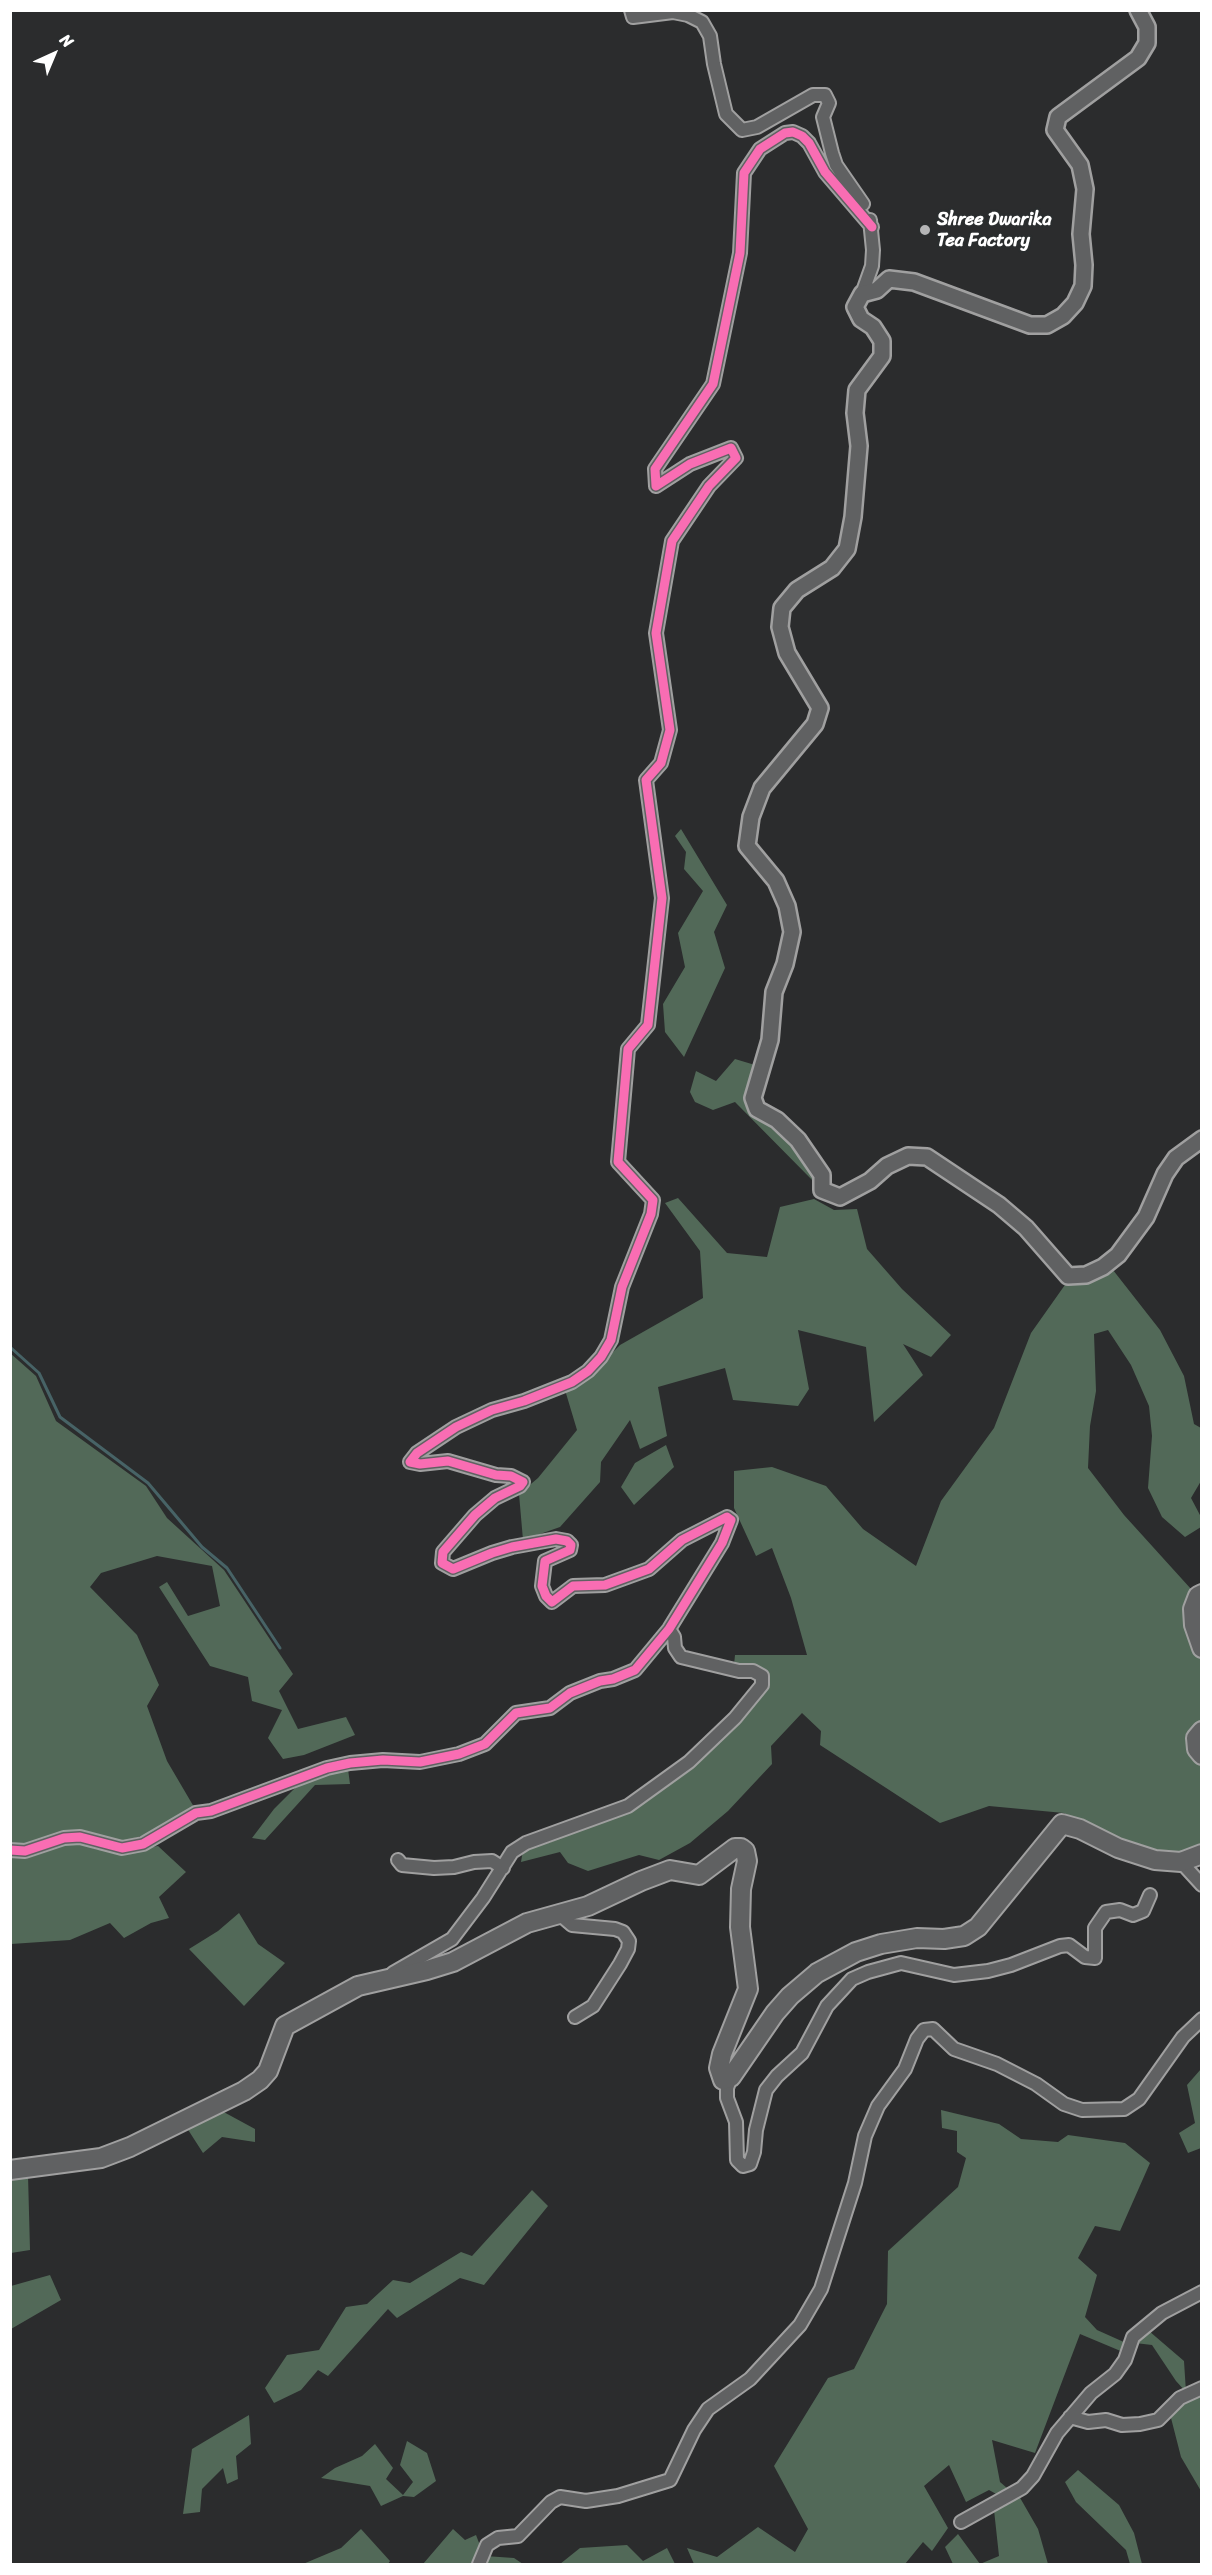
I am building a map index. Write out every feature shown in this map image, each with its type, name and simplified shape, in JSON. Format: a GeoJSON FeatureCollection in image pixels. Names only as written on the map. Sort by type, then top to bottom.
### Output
{"type":"FeatureCollection","features":[{"type":"Feature","properties":{"kind":"main road"},"geometry":{"type":"LineString","coordinates":[[1202,1594],[1198,1596],[1193,1609],[1194,1625],[1202,1648]]}},
{"type":"Feature","properties":{"kind":"main road"},"geometry":{"type":"LineString","coordinates":[[1202,1731],[1196,1737],[1197,1749],[1202,1755]]}},
{"type":"Feature","properties":{"kind":"main road"},"geometry":{"type":"LineString","coordinates":[[10,2170],[101,2158],[130,2147],[244,2091],[260,2080],[267,2072],[285,2026],[358,1986],[453,1962],[527,1923],[588,1906],[670,1870],[699,1875],[735,1848],[745,1851],[747,1861],[741,1889],[740,1927],[748,1989],[729,2033],[719,2068],[723,2080],[732,2077],[775,2013],[790,1996],[817,1973],[855,1952],[881,1944],[917,1938],[944,1939],[964,1936],[978,1927],[1062,1824],[1070,1825],[1118,1848],[1145,1857],[1181,1862],[1202,1854]]}},
{"type":"Feature","properties":{"kind":"street"},"geometry":{"type":"LineString","coordinates":[[631,10],[633,17],[673,12],[688,15],[702,22],[710,36],[726,114],[742,130],[758,127],[813,95],[825,95],[829,103],[824,117],[836,165],[869,215],[872,227],[872,266],[855,307],[861,319],[873,327],[882,341],[882,356],[857,390],[855,413],[859,446],[853,517],[847,549],[831,568],[797,590],[782,608],[780,627],[787,653],[820,708],[815,724],[762,788],[750,817],[747,846],[776,881],[787,906],[792,932],[785,964],[774,992],[770,1040],[753,1098],[757,1109],[777,1120],[798,1140],[822,1175],[822,1190],[840,1197],[870,1181],[887,1166],[908,1156],[927,1157],[999,1205],[1026,1228],[1068,1276],[1086,1275],[1103,1267],[1118,1255],[1134,1237],[1146,1218],[1165,1174],[1176,1158],[1202,1139]]}},
{"type":"Feature","properties":{"kind":"street"},"geometry":{"type":"LineString","coordinates":[[862,294],[877,290],[889,279],[914,282],[1030,325],[1047,325],[1063,316],[1074,303],[1083,286],[1084,265],[1081,234],[1085,189],[1080,165],[1055,130],[1058,117],[1138,58],[1147,43],[1148,27],[1138,10]]}},
{"type":"Feature","properties":{"kind":"street"},"geometry":{"type":"LineString","coordinates":[[10,1850],[25,1851],[64,1838],[80,1837],[122,1848],[142,1844],[196,1813],[211,1810],[327,1768],[383,1760],[420,1762],[459,1754],[485,1744],[516,1713],[550,1708],[570,1693],[635,1670],[669,1629],[722,1543],[731,1520],[727,1517],[682,1540],[649,1569],[604,1585],[573,1586],[552,1602],[546,1596],[542,1586],[545,1561],[570,1550],[571,1545],[567,1541],[556,1539],[512,1547],[453,1569],[442,1563],[443,1552],[475,1515],[495,1498],[520,1486],[523,1482],[519,1479],[448,1461],[420,1464],[410,1462],[417,1453],[465,1423],[492,1410],[524,1401],[572,1382],[588,1371],[611,1340],[622,1287],[651,1214],[653,1200],[618,1162],[628,1049],[648,1025],[662,898],[646,780],[661,763],[670,730],[656,633],[672,541],[709,486],[736,458],[731,448],[690,464],[656,486],[655,469],[713,384],[740,253],[744,173],[760,149],[785,133],[793,132],[802,136],[809,143],[825,172],[872,227]]}},
{"type":"Feature","properties":{"kind":"street"},"geometry":{"type":"LineString","coordinates":[[378,1981],[452,1939],[512,1852],[526,1843],[628,1806],[670,1778],[735,1718],[762,1685],[762,1676],[753,1671],[739,1671],[681,1656],[675,1648],[674,1637],[669,1629]]}},
{"type":"Feature","properties":{"kind":"street"},"geometry":{"type":"LineString","coordinates":[[398,1860],[402,1865],[434,1868],[492,1861],[503,1868]]}},
{"type":"Feature","properties":{"kind":"street"},"geometry":{"type":"LineString","coordinates":[[1181,1862],[1202,1885]]}},
{"type":"Feature","properties":{"kind":"street"},"geometry":{"type":"LineString","coordinates":[[732,2077],[727,2088],[727,2098],[736,2122],[737,2160],[743,2166],[750,2164],[754,2152],[756,2130],[766,2090],[777,2076],[802,2054],[827,2006],[852,1979],[901,1963],[954,1976],[988,1971],[1011,1965],[1060,1946],[1070,1946],[1085,1957],[1095,1958],[1095,1928],[1106,1912],[1120,1910],[1133,1915],[1143,1911],[1150,1895]]}},
{"type":"Feature","properties":{"kind":"street"},"geometry":{"type":"LineString","coordinates":[[558,1913],[572,1925],[615,1929],[623,1932],[628,1941],[628,1949],[620,1964],[593,2006],[575,2017]]}},
{"type":"Feature","properties":{"kind":"street"},"geometry":{"type":"LineString","coordinates":[[479,2565],[487,2546],[498,2538],[518,2536],[551,2502],[560,2497],[586,2501],[618,2496],[670,2480],[694,2430],[708,2409],[750,2379],[800,2325],[821,2289],[878,2106],[905,2069],[917,2039],[924,2030],[933,2029],[954,2049],[997,2064],[1036,2084],[1064,2104],[1082,2110],[1124,2109],[1139,2098],[1183,2037],[1202,2019]]}},
{"type":"Feature","properties":{"kind":"street"},"geometry":{"type":"LineString","coordinates":[[961,2523],[1022,2487],[1033,2476],[1056,2433],[1091,2393],[1115,2374],[1125,2360],[1133,2337],[1162,2313],[1202,2292]]}},
{"type":"Feature","properties":{"kind":"street"},"geometry":{"type":"LineString","coordinates":[[1070,2417],[1088,2422],[1106,2420],[1122,2425],[1140,2424],[1158,2420],[1180,2398],[1202,2388]]}},
{"type":"Feature","properties":{"kind":"green space"},"geometry":{"type":"Polygon","coordinates":[[[681,829],[727,905],[714,932],[725,968],[684,1057],[665,1032],[663,1004],[685,967],[678,933],[703,891],[684,869],[686,852],[675,836],[681,829]]]}},
{"type":"Feature","properties":{"kind":"green space"},"geometry":{"type":"Polygon","coordinates":[[[735,1059],[755,1065],[748,1096],[776,1125],[813,1171],[818,1186],[735,1102],[713,1110],[695,1102],[690,1092],[696,1071],[716,1081],[735,1059]]]}},
{"type":"Feature","properties":{"kind":"green space"},"geometry":{"type":"Polygon","coordinates":[[[678,1198],[727,1253],[767,1257],[780,1207],[814,1199],[834,1210],[857,1209],[867,1249],[902,1289],[951,1335],[931,1357],[903,1344],[923,1375],[874,1422],[866,1347],[798,1330],[809,1389],[798,1406],[733,1400],[725,1368],[658,1387],[667,1436],[640,1449],[630,1420],[601,1462],[600,1482],[560,1527],[523,1540],[519,1494],[538,1478],[577,1430],[565,1390],[596,1369],[620,1345],[703,1298],[700,1251],[665,1203],[678,1198]]]}},
{"type":"Feature","properties":{"kind":"green space"},"geometry":{"type":"Polygon","coordinates":[[[1113,1270],[1160,1330],[1184,1376],[1194,1424],[1201,1428],[1201,1481],[1191,1498],[1201,1517],[1201,1527],[1185,1537],[1162,1517],[1148,1488],[1152,1436],[1149,1406],[1131,1365],[1108,1330],[1094,1334],[1096,1391],[1090,1426],[1088,1468],[1124,1515],[1191,1589],[1189,1608],[1202,1658],[1201,1848],[1177,1855],[1156,1853],[1097,1832],[1064,1813],[989,1806],[940,1823],[820,1745],[821,1731],[802,1713],[771,1746],[772,1764],[728,1811],[690,1843],[659,1860],[639,1855],[588,1871],[568,1863],[560,1852],[521,1862],[523,1850],[551,1842],[597,1821],[630,1811],[675,1781],[754,1706],[768,1686],[767,1672],[753,1666],[734,1665],[735,1655],[807,1655],[791,1598],[772,1548],[756,1556],[734,1508],[734,1471],[772,1467],[826,1486],[863,1529],[916,1566],[941,1501],[994,1428],[1031,1333],[1067,1282],[1088,1283],[1113,1270]]]}},
{"type":"Feature","properties":{"kind":"green space"},"geometry":{"type":"Polygon","coordinates":[[[10,1353],[36,1376],[56,1421],[146,1486],[167,1518],[224,1570],[293,1674],[279,1691],[298,1729],[346,1717],[355,1735],[304,1755],[283,1759],[268,1738],[282,1710],[252,1701],[248,1677],[210,1666],[159,1587],[167,1582],[188,1616],[220,1606],[212,1566],[157,1556],[101,1573],[90,1587],[137,1635],[159,1685],[147,1706],[167,1761],[194,1807],[158,1831],[125,1841],[18,1844],[11,1842],[10,1353]]]}},
{"type":"Feature","properties":{"kind":"green space"},"geometry":{"type":"Polygon","coordinates":[[[666,1445],[674,1467],[634,1505],[621,1487],[635,1463],[666,1445]]]}},
{"type":"Feature","properties":{"kind":"green space"},"geometry":{"type":"Polygon","coordinates":[[[348,1769],[350,1784],[315,1785],[265,1840],[252,1838],[274,1809],[305,1778],[348,1769]]]}},
{"type":"Feature","properties":{"kind":"green space"},"geometry":{"type":"Polygon","coordinates":[[[77,1841],[95,1849],[121,1852],[158,1846],[186,1872],[159,1897],[169,1918],[151,1923],[124,1938],[110,1923],[70,1940],[11,1944],[11,1854],[77,1841]]]}},
{"type":"Feature","properties":{"kind":"green space"},"geometry":{"type":"Polygon","coordinates":[[[239,1913],[258,1944],[285,1963],[244,2006],[189,1949],[218,1931],[239,1913]]]}},
{"type":"Feature","properties":{"kind":"green space"},"geometry":{"type":"Polygon","coordinates":[[[1201,2069],[1201,2148],[1188,2153],[1179,2133],[1195,2123],[1187,2085],[1201,2069]]]}},
{"type":"Feature","properties":{"kind":"green space"},"geometry":{"type":"Polygon","coordinates":[[[220,2110],[255,2129],[255,2142],[222,2137],[203,2153],[185,2125],[220,2110]]]}},
{"type":"Feature","properties":{"kind":"green space"},"geometry":{"type":"Polygon","coordinates":[[[941,2110],[999,2124],[1021,2139],[1058,2142],[1068,2135],[1125,2143],[1150,2163],[1120,2231],[1095,2226],[1078,2258],[1097,2275],[1085,2317],[1097,2330],[1126,2343],[1123,2352],[1080,2334],[1035,2453],[992,2440],[1000,2482],[1007,2488],[998,2495],[989,2490],[966,2502],[949,2465],[924,2486],[948,2528],[932,2551],[923,2542],[905,2564],[694,2564],[687,2548],[717,2557],[758,2527],[795,2552],[808,2529],[774,2466],[828,2378],[854,2369],[887,2304],[888,2251],[958,2187],[966,2158],[957,2152],[957,2131],[942,2128],[941,2110]]]}},
{"type":"Feature","properties":{"kind":"green space"},"geometry":{"type":"Polygon","coordinates":[[[28,2175],[30,2250],[11,2253],[11,2176],[28,2175]]]}},
{"type":"Feature","properties":{"kind":"green space"},"geometry":{"type":"Polygon","coordinates":[[[532,2190],[548,2206],[484,2285],[460,2278],[397,2318],[388,2309],[328,2376],[318,2370],[301,2390],[274,2403],[265,2388],[287,2355],[319,2350],[346,2307],[367,2304],[393,2280],[410,2283],[461,2252],[472,2256],[532,2190]]]}},
{"type":"Feature","properties":{"kind":"green space"},"geometry":{"type":"Polygon","coordinates":[[[50,2275],[61,2300],[11,2329],[11,2286],[50,2275]]]}},
{"type":"Feature","properties":{"kind":"green space"},"geometry":{"type":"Polygon","coordinates":[[[1149,2331],[1184,2361],[1186,2392],[1152,2345],[1135,2343],[1139,2335],[1149,2331]]]}},
{"type":"Feature","properties":{"kind":"green space"},"geometry":{"type":"Polygon","coordinates":[[[1200,2394],[1202,2396],[1201,2491],[1181,2457],[1171,2418],[1183,2403],[1200,2394]]]}},
{"type":"Feature","properties":{"kind":"green space"},"geometry":{"type":"Polygon","coordinates":[[[249,2415],[251,2444],[236,2456],[238,2479],[227,2484],[223,2468],[202,2489],[200,2512],[183,2514],[192,2449],[249,2415]]]}},
{"type":"Feature","properties":{"kind":"green space"},"geometry":{"type":"Polygon","coordinates":[[[407,2441],[427,2453],[436,2481],[414,2497],[403,2496],[381,2506],[370,2486],[321,2478],[335,2468],[362,2456],[375,2444],[393,2468],[386,2479],[403,2495],[413,2482],[400,2465],[407,2441]]]}},
{"type":"Feature","properties":{"kind":"green space"},"geometry":{"type":"Polygon","coordinates":[[[1078,2470],[1119,2505],[1134,2533],[1142,2564],[1130,2564],[1126,2550],[1076,2502],[1065,2482],[1078,2470]]]}},
{"type":"Feature","properties":{"kind":"green space"},"geometry":{"type":"Polygon","coordinates":[[[1019,2496],[1038,2529],[1048,2564],[980,2564],[999,2556],[994,2510],[1019,2496]]]}},
{"type":"Feature","properties":{"kind":"green space"},"geometry":{"type":"Polygon","coordinates":[[[361,2529],[390,2561],[388,2564],[303,2564],[341,2548],[361,2529]]]}},
{"type":"Feature","properties":{"kind":"green space"},"geometry":{"type":"Polygon","coordinates":[[[453,2529],[465,2540],[476,2535],[481,2548],[476,2564],[423,2564],[453,2529]]]}},
{"type":"Feature","properties":{"kind":"green space"},"geometry":{"type":"Polygon","coordinates":[[[958,2534],[980,2564],[953,2564],[945,2547],[958,2534]]]}},
{"type":"Feature","properties":{"kind":"green space"},"geometry":{"type":"Polygon","coordinates":[[[627,2545],[643,2561],[667,2548],[675,2564],[560,2564],[580,2548],[627,2545]]]}},
{"type":"Feature","properties":{"kind":"green space"},"geometry":{"type":"Polygon","coordinates":[[[485,2556],[514,2558],[523,2564],[482,2564],[485,2556]]]}},
{"type":"Feature","properties":{"kind":"waterway"},"geometry":{"type":"LineString","coordinates":[[10,1347],[39,1373],[60,1417],[148,1483],[202,1547],[227,1568],[280,1648]]}},
{"type":"Feature","properties":{"kind":"cycle path"},"geometry":{"type":"LineString","coordinates":[[10,1850],[25,1851],[64,1838],[80,1837],[122,1848],[143,1844],[196,1813],[211,1811],[327,1768],[383,1760],[420,1762],[459,1754],[485,1744],[516,1713],[550,1708],[570,1693],[635,1670],[669,1629],[722,1543],[731,1520],[727,1517],[682,1540],[649,1569],[605,1585],[573,1586],[552,1602],[546,1596],[542,1586],[545,1561],[570,1550],[571,1545],[567,1541],[556,1539],[512,1547],[453,1569],[442,1563],[443,1552],[475,1515],[495,1498],[520,1486],[523,1482],[511,1476],[496,1475],[448,1461],[420,1464],[410,1462],[417,1453],[456,1427],[492,1410],[524,1401],[572,1382],[588,1371],[601,1357],[611,1340],[622,1287],[651,1214],[653,1200],[618,1162],[628,1049],[648,1025],[662,898],[646,780],[661,763],[670,730],[656,633],[672,541],[709,486],[736,458],[731,448],[690,464],[656,486],[655,469],[713,384],[740,253],[744,173],[760,149],[785,133],[793,132],[802,136],[809,143],[825,172],[872,227]]}},
{"type":"Feature","properties":{"kind":"place","name":"Shree Dwarika Tea Factory"},"geometry":{"type":"Point","coordinates":[925,230]}}]}
